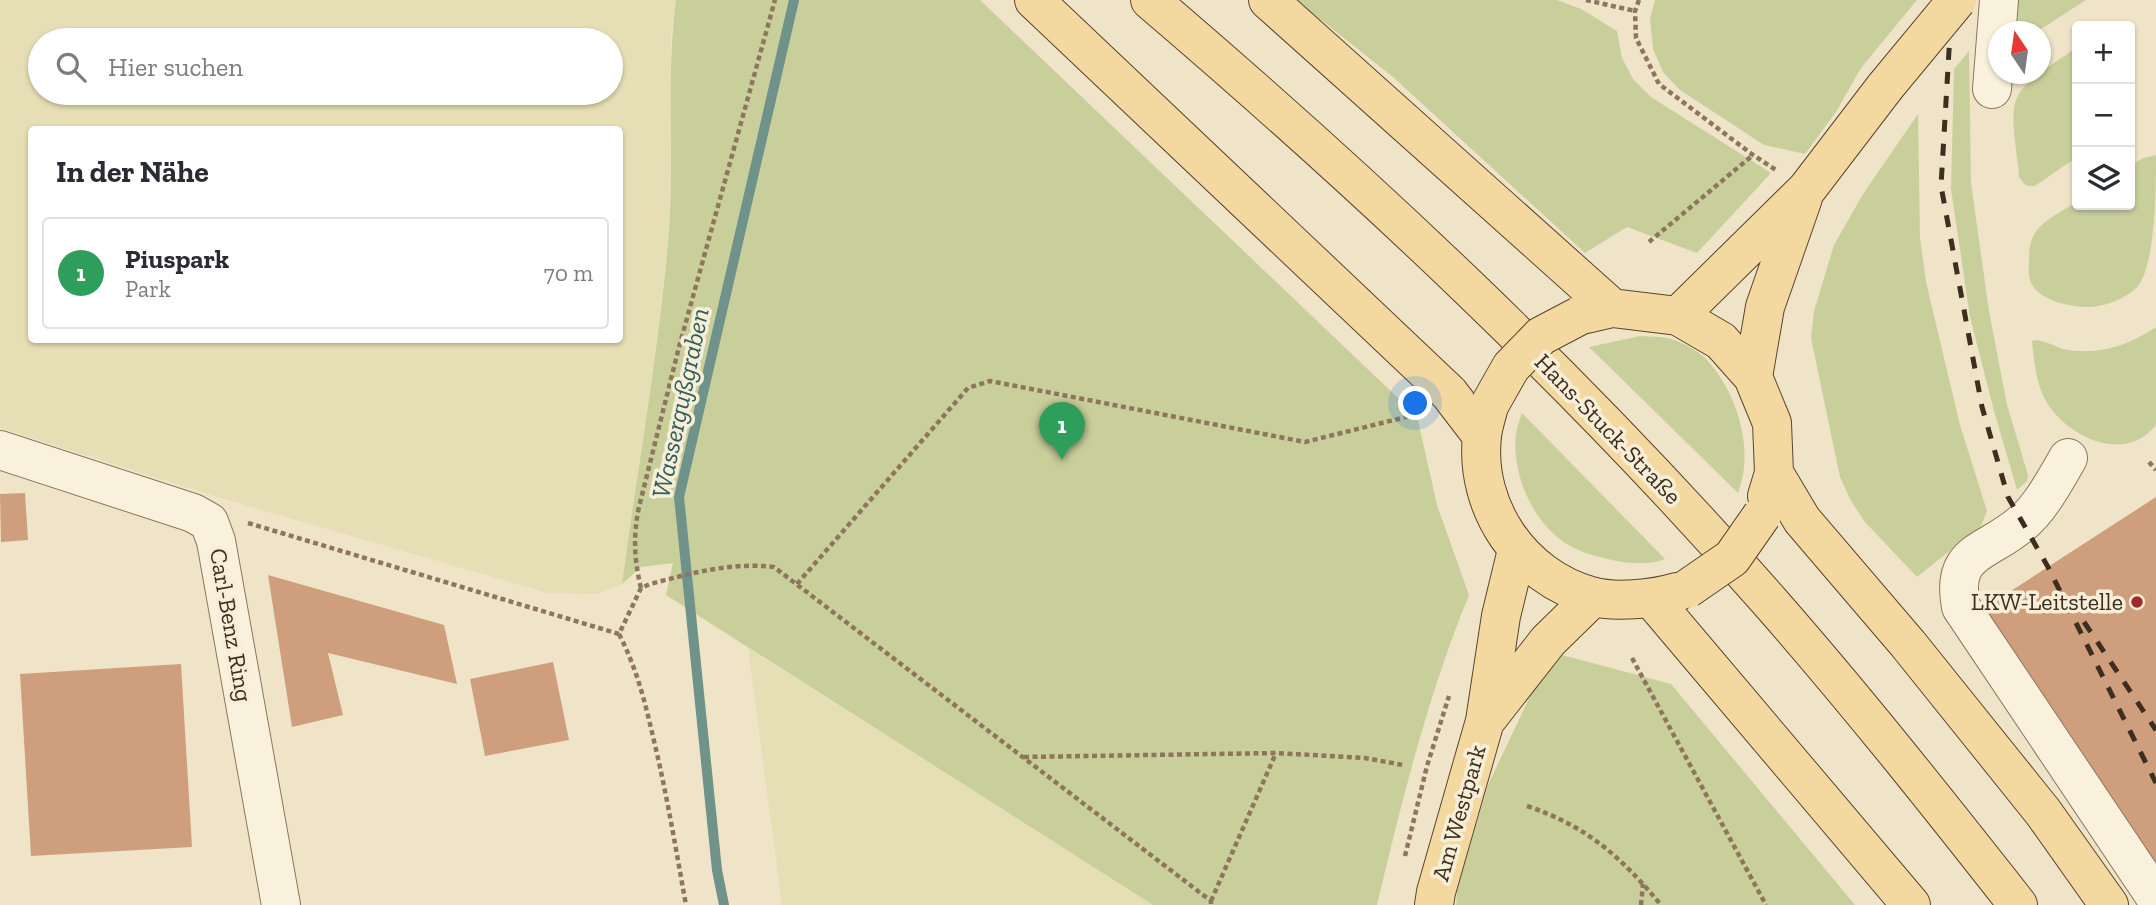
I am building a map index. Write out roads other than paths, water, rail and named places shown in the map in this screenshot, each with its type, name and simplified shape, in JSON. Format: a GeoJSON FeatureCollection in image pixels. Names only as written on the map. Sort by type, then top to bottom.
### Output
{"type":"FeatureCollection","features":[{"type":"Feature","properties":{"kind":"main road"},"geometry":{"type":"LineString","coordinates":[[1034,0],[1449,393],[1486,420]]}},
{"type":"Feature","properties":{"kind":"main road","name":"Hans-Stuck-Straße"},"geometry":{"type":"LineString","coordinates":[[1150,0],[1385,209],[1496,313],[1615,435],[1769,601],[1910,768],[2018,905]]}},
{"type":"Feature","properties":{"kind":"main road"},"geometry":{"type":"LineString","coordinates":[[1268,0],[1596,312]]}},
{"type":"Feature","properties":{"kind":"main road"},"geometry":{"type":"LineString","coordinates":[[1678,316],[1807,189],[1885,87],[1957,0]]}},
{"type":"Feature","properties":{"kind":"main road"},"geometry":{"type":"LineString","coordinates":[[1753,377],[1765,307],[1807,189]]}},
{"type":"Feature","properties":{"kind":"main road"},"geometry":{"type":"LineString","coordinates":[[1596,312],[1678,316],[1721,341],[1753,377],[1772,424],[1774,473],[1762,515],[1732,558],[1670,594],[1593,597],[1551,580],[1517,550],[1494,516],[1483,477],[1486,420],[1510,367],[1541,337],[1596,312]]}},
{"type":"Feature","properties":{"kind":"main road"},"geometry":{"type":"LineString","coordinates":[[1774,473],[1802,520],[1908,644],[2043,812],[2109,905]]}},
{"type":"Feature","properties":{"kind":"main road","name":"Am Westpark"},"geometry":{"type":"LineString","coordinates":[[1434,905],[1485,721],[1501,616],[1517,550]]}},
{"type":"Feature","properties":{"kind":"main road"},"geometry":{"type":"LineString","coordinates":[[1670,594],[1911,905]]}},
{"type":"Feature","properties":{"kind":"main road","name":"Am Westpark"},"geometry":{"type":"LineString","coordinates":[[1485,721],[1548,640],[1593,597]]}},
{"type":"Feature","properties":{"kind":"street"},"geometry":{"type":"LineString","coordinates":[[1992,89],[1998,0]]}},
{"type":"Feature","properties":{"kind":"street","name":"Carl-Benz Ring"},"geometry":{"type":"LineString","coordinates":[[0,450],[193,513],[209,522],[216,541],[268,887]]}},
{"type":"Feature","properties":{"kind":"street"},"geometry":{"type":"LineString","coordinates":[[2068,458],[2052,485],[2023,523],[1968,560],[1960,571],[1957,587],[1961,607],[2156,898]]}},
{"type":"Feature","properties":{"kind":"waterway","name":"Wassergußgraben"},"geometry":{"type":"LineString","coordinates":[[724,905],[717,870],[679,497],[794,0]]}},
{"type":"Feature","properties":{"kind":"railway"},"geometry":{"type":"LineString","coordinates":[[1952,0],[1941,186],[1982,407],[2008,497],[2048,567],[2156,783]]}},
{"type":"Feature","properties":{"kind":"railway"},"geometry":{"type":"LineString","coordinates":[[2084,622],[2156,730]]}},
{"type":"Feature","properties":{"kind":"place","name":"Piuspark"},"geometry":{"type":"Point","coordinates":[1062,460]}},
{"type":"Feature","properties":{"kind":"place","name":"LKW-Leitstelle"},"geometry":{"type":"Point","coordinates":[2137,602]}}]}
